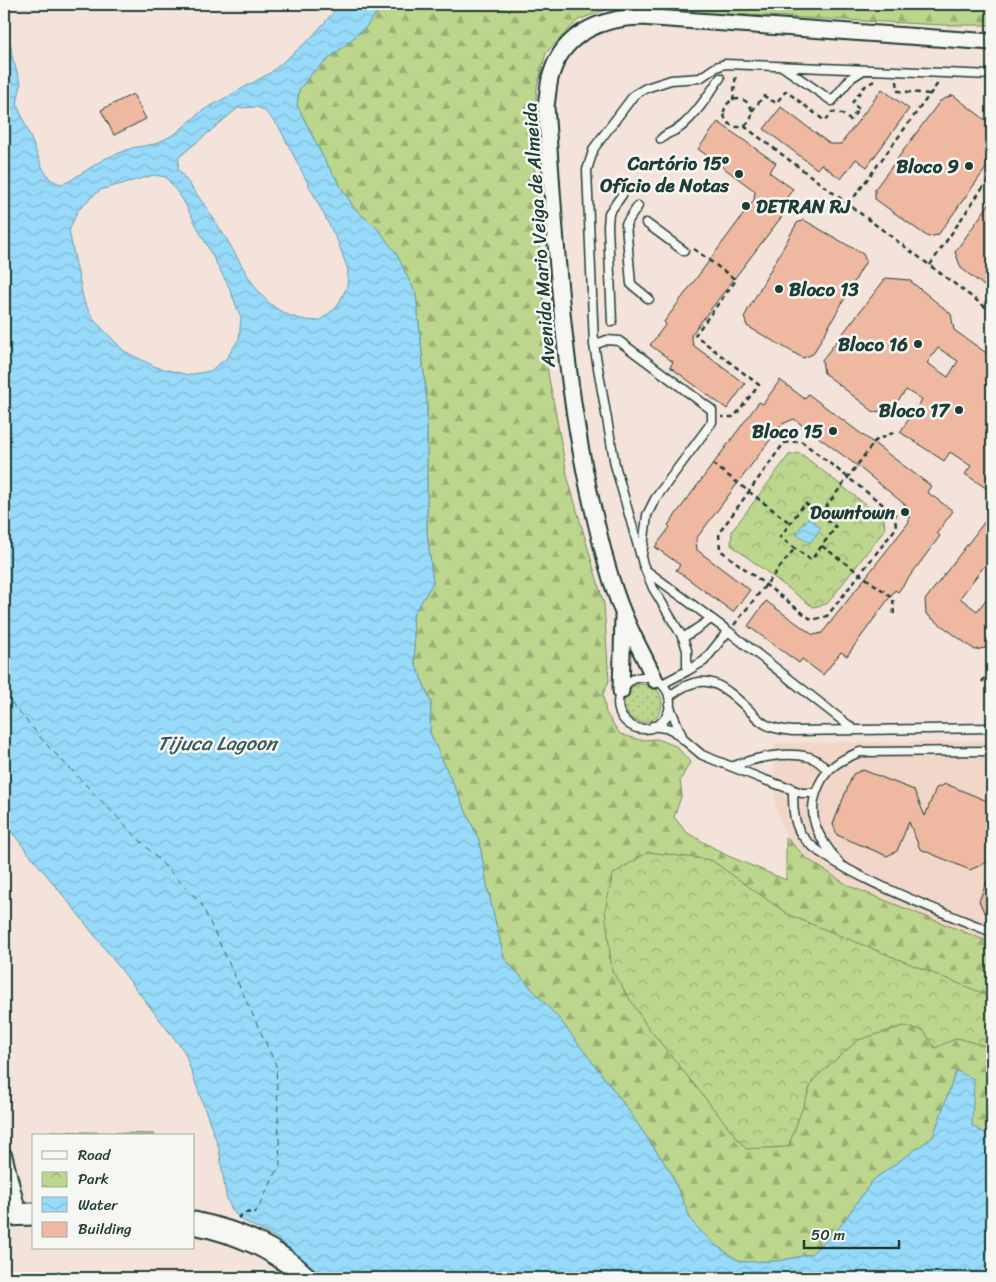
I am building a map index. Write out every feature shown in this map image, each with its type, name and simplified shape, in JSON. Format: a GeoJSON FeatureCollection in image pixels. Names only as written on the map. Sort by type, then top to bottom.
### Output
{"type":"FeatureCollection","features":[{"type":"Feature","properties":{"kind":"main road"},"geometry":{"type":"LineString","coordinates":[[195,1223],[226,1230],[253,1240],[275,1253],[306,1278]]}},
{"type":"Feature","properties":{"kind":"street","name":"Avenida Mario Veiga de Almeida"},"geometry":{"type":"LineString","coordinates":[[658,682],[623,614],[601,544],[584,471],[564,331],[546,106],[552,71],[569,44],[582,33],[604,21],[621,18],[641,17],[992,42]]}},
{"type":"Feature","properties":{"kind":"street","name":"Avenida Mario Veiga de Almeida"},"geometry":{"type":"LineString","coordinates":[[620,691],[623,614]]}},
{"type":"Feature","properties":{"kind":"street"},"geometry":{"type":"LineString","coordinates":[[4,1156],[18,1214]]}},
{"type":"Feature","properties":{"kind":"lane"},"geometry":{"type":"LineString","coordinates":[[687,671],[687,650],[683,638],[646,570],[615,465],[594,345],[587,170],[594,148],[634,95],[646,88],[671,80],[700,78],[716,66],[737,63],[862,71],[946,72],[992,75]]}},
{"type":"Feature","properties":{"kind":"lane"},"geometry":{"type":"LineString","coordinates":[[782,66],[827,100],[832,101],[851,78],[862,71]]}},
{"type":"Feature","properties":{"kind":"lane"},"geometry":{"type":"LineString","coordinates":[[661,139],[666,133],[676,130],[689,120],[720,78]]}},
{"type":"Feature","properties":{"kind":"lane"},"geometry":{"type":"LineString","coordinates":[[612,322],[608,220],[609,213],[622,194]]}},
{"type":"Feature","properties":{"kind":"lane"},"geometry":{"type":"LineString","coordinates":[[638,206],[626,224],[631,284],[649,299]]}},
{"type":"Feature","properties":{"kind":"lane"},"geometry":{"type":"LineString","coordinates":[[646,224],[686,248]]}},
{"type":"Feature","properties":{"kind":"lane"},"geometry":{"type":"LineString","coordinates":[[594,345],[607,340],[619,341],[712,410],[712,422],[655,499],[647,515],[642,559]]}},
{"type":"Feature","properties":{"kind":"lane"},"geometry":{"type":"LineString","coordinates":[[646,570],[852,728]]}},
{"type":"Feature","properties":{"kind":"lane"},"geometry":{"type":"LineString","coordinates":[[683,638],[711,619]]}},
{"type":"Feature","properties":{"kind":"lane"},"geometry":{"type":"LineString","coordinates":[[658,682],[687,671],[704,660],[728,632]]}},
{"type":"Feature","properties":{"kind":"lane"},"geometry":{"type":"LineString","coordinates":[[682,736],[669,701],[658,682],[648,677],[632,680],[620,691],[619,708],[622,717],[636,727],[653,726],[672,729],[702,755],[802,793],[816,793]]}},
{"type":"Feature","properties":{"kind":"lane"},"geometry":{"type":"LineString","coordinates":[[653,726],[664,718],[669,701],[679,689],[703,680],[713,682],[736,698],[767,726],[793,731],[852,728],[992,728]]}},
{"type":"Feature","properties":{"kind":"lane"},"geometry":{"type":"LineString","coordinates":[[838,863],[826,847],[812,817],[813,798],[828,771],[843,758],[860,752],[992,750]]}},
{"type":"Feature","properties":{"kind":"lane"},"geometry":{"type":"LineString","coordinates":[[983,751],[992,757]]}},
{"type":"Feature","properties":{"kind":"lane"},"geometry":{"type":"LineString","coordinates":[[734,766],[753,759],[792,756],[809,757],[828,771]]}},
{"type":"Feature","properties":{"kind":"lane"},"geometry":{"type":"LineString","coordinates":[[790,787],[793,790],[796,826],[808,842],[838,863],[886,887],[992,932]]}},
{"type":"Feature","properties":{"kind":"path"},"geometry":{"type":"LineString","coordinates":[[737,63],[733,100],[724,109],[724,118],[730,126],[744,126],[992,312]]}},
{"type":"Feature","properties":{"kind":"path"},"geometry":{"type":"LineString","coordinates":[[849,204],[946,72]]}},
{"type":"Feature","properties":{"kind":"path"},"geometry":{"type":"LineString","coordinates":[[733,100],[743,100],[752,110],[751,120],[744,126]]}},
{"type":"Feature","properties":{"kind":"path"},"geometry":{"type":"LineString","coordinates":[[930,265],[992,174]]}},
{"type":"Feature","properties":{"kind":"path"},"geometry":{"type":"LineString","coordinates":[[686,248],[736,280],[695,335],[759,385],[734,417],[713,415]]}},
{"type":"Feature","properties":{"kind":"path"},"geometry":{"type":"LineString","coordinates":[[820,515],[875,440],[897,431]]}},
{"type":"Feature","properties":{"kind":"path"},"geometry":{"type":"LineString","coordinates":[[801,441],[847,477],[895,514],[896,528],[827,616],[812,620],[720,550],[719,533],[784,444],[801,441]]}},
{"type":"Feature","properties":{"kind":"path"},"geometry":{"type":"LineString","coordinates":[[713,464],[790,524]]}},
{"type":"Feature","properties":{"kind":"path"},"geometry":{"type":"LineString","coordinates":[[805,503],[820,515],[836,527],[811,560],[780,537],[805,503]]}},
{"type":"Feature","properties":{"kind":"path"},"geometry":{"type":"LineString","coordinates":[[822,546],[893,598],[894,617]]}},
{"type":"Feature","properties":{"kind":"path"},"geometry":{"type":"LineString","coordinates":[[728,632],[767,586],[795,548]]}},
{"type":"Feature","properties":{"kind":"path"},"geometry":{"type":"LineString","coordinates":[[982,682],[992,666]]}},
{"type":"Feature","properties":{"kind":"shaded area"},"geometry":{"type":"Polygon","coordinates":[[[992,741],[992,943],[849,886],[806,858],[786,837],[775,805],[774,743],[992,741]]]}},
{"type":"Feature","properties":{"kind":"green space"},"geometry":{"type":"Polygon","coordinates":[[[383,4],[992,4],[992,25],[943,25],[610,8],[578,20],[546,53],[537,87],[533,142],[548,373],[568,479],[604,604],[609,681],[603,694],[606,713],[620,734],[640,740],[657,739],[676,746],[690,762],[680,781],[682,794],[674,817],[686,832],[726,855],[786,880],[786,837],[806,858],[849,886],[992,943],[992,1137],[972,1126],[956,1071],[933,1137],[873,1180],[839,1228],[811,1254],[778,1261],[741,1262],[715,1245],[692,1222],[670,1171],[619,1097],[560,1020],[504,958],[488,890],[479,840],[430,733],[431,702],[415,663],[413,615],[433,583],[427,532],[427,404],[416,294],[379,230],[354,208],[324,159],[297,105],[299,90],[311,74],[365,28],[383,4]]]}},
{"type":"Feature","properties":{"kind":"green space"},"geometry":{"type":"Polygon","coordinates":[[[800,453],[884,519],[885,529],[827,604],[813,607],[731,545],[732,531],[789,455],[800,453]]]}},
{"type":"Feature","properties":{"kind":"green space"},"geometry":{"type":"Polygon","coordinates":[[[643,684],[656,690],[662,703],[656,716],[643,722],[630,716],[624,703],[630,690],[643,684]]]}},
{"type":"Feature","properties":{"kind":"green space"},"geometry":{"type":"Polygon","coordinates":[[[648,852],[711,860],[789,915],[992,997],[992,1053],[989,1047],[957,1038],[935,1048],[924,1031],[904,1026],[858,1040],[813,1080],[788,1147],[746,1149],[647,1026],[612,971],[605,910],[613,874],[648,852]]]}},
{"type":"Feature","properties":{"kind":"green space"},"geometry":{"type":"Polygon","coordinates":[[[51,1131],[154,1134],[51,1134],[51,1131]]]}},
{"type":"Feature","properties":{"kind":"water","name":"Tijuca Lagoon"},"geometry":{"type":"Polygon","coordinates":[[[341,4],[383,4],[365,28],[311,74],[299,90],[297,105],[324,159],[354,208],[379,230],[397,255],[416,294],[427,404],[427,532],[433,583],[413,615],[415,663],[431,702],[430,733],[479,840],[488,890],[504,958],[560,1020],[619,1097],[670,1171],[692,1222],[715,1245],[741,1262],[778,1261],[811,1254],[839,1228],[873,1180],[933,1137],[956,1071],[974,1079],[972,1126],[992,1137],[992,1278],[326,1278],[278,1239],[240,1219],[232,1210],[226,1196],[219,1148],[184,1051],[75,910],[4,823],[4,340],[6,334],[4,315],[4,34],[10,43],[13,60],[21,84],[17,104],[43,169],[50,179],[60,184],[68,182],[104,159],[132,148],[155,144],[175,134],[202,111],[270,73],[309,40],[341,4]],[[257,107],[238,108],[179,157],[178,169],[213,218],[250,280],[260,293],[284,313],[300,319],[319,321],[337,307],[347,287],[348,270],[338,242],[279,127],[264,110],[257,107]],[[154,175],[100,190],[77,212],[69,231],[84,302],[94,320],[124,351],[156,367],[188,375],[210,371],[226,359],[239,339],[241,318],[229,287],[183,200],[166,177],[154,175]]]}},
{"type":"Feature","properties":{"kind":"water"},"geometry":{"type":"Polygon","coordinates":[[[808,518],[821,528],[810,543],[796,533],[808,518]]]}},
{"type":"Feature","properties":{"kind":"building"},"geometry":{"type":"Polygon","coordinates":[[[882,89],[909,109],[867,167],[856,159],[841,179],[821,164],[817,169],[764,129],[781,107],[830,144],[841,144],[882,89]]]}},
{"type":"Feature","properties":{"kind":"building"},"geometry":{"type":"Polygon","coordinates":[[[133,94],[146,119],[114,135],[101,110],[133,94]]]}},
{"type":"Feature","properties":{"kind":"building","name":"Bloco 9"},"geometry":{"type":"Polygon","coordinates":[[[953,95],[992,125],[992,160],[938,235],[928,237],[875,199],[875,189],[940,101],[953,95]]]}},
{"type":"Feature","properties":{"kind":"building"},"geometry":{"type":"Polygon","coordinates":[[[718,122],[776,163],[769,172],[793,189],[777,211],[783,215],[691,335],[693,345],[745,384],[727,409],[670,367],[673,362],[650,345],[666,324],[664,322],[754,200],[755,191],[698,149],[718,122]]]}},
{"type":"Feature","properties":{"kind":"building"},"geometry":{"type":"Polygon","coordinates":[[[992,200],[992,292],[961,268],[955,252],[992,200]]]}},
{"type":"Feature","properties":{"kind":"building","name":"Bloco 13"},"geometry":{"type":"Polygon","coordinates":[[[804,220],[863,254],[866,261],[813,354],[803,358],[747,326],[744,317],[797,223],[804,220]]]}},
{"type":"Feature","properties":{"kind":"building"},"geometry":{"type":"Polygon","coordinates":[[[886,278],[909,280],[951,314],[954,330],[992,357],[992,492],[965,474],[971,466],[950,452],[944,461],[900,432],[922,400],[906,390],[891,410],[874,412],[824,373],[822,360],[886,278]],[[938,348],[927,363],[948,377],[958,361],[938,348]]]}},
{"type":"Feature","properties":{"kind":"building"},"geometry":{"type":"Polygon","coordinates":[[[780,380],[805,399],[808,394],[931,486],[927,492],[953,511],[937,533],[940,536],[898,592],[895,590],[847,656],[841,652],[823,675],[802,659],[799,663],[748,626],[766,601],[813,635],[822,633],[909,522],[908,507],[860,468],[794,419],[782,424],[696,539],[697,550],[750,590],[733,612],[676,570],[680,565],[655,547],[670,527],[668,525],[759,402],[763,404],[780,380]]]}},
{"type":"Feature","properties":{"kind":"building"},"geometry":{"type":"Polygon","coordinates":[[[992,512],[992,571],[985,565],[960,598],[977,611],[992,592],[992,639],[985,648],[975,650],[926,614],[925,600],[992,512]]]}},
{"type":"Feature","properties":{"kind":"building"},"geometry":{"type":"Polygon","coordinates":[[[863,770],[914,790],[925,816],[936,788],[946,784],[992,803],[992,860],[970,870],[920,849],[909,822],[897,851],[887,856],[837,835],[833,824],[853,774],[863,770]]]}},
{"type":"Feature","properties":{"kind":"building"},"geometry":{"type":"Polygon","coordinates":[[[992,869],[992,915],[984,912],[979,901],[992,869]]]}},
{"type":"Feature","properties":{"kind":"ferry route"},"geometry":{"type":"LineString","coordinates":[[4,694],[47,745],[201,903],[276,1065],[280,1165],[256,1212]]}},
{"type":"Feature","properties":{"kind":"place","name":"Bloco 9"},"geometry":{"type":"Point","coordinates":[969,166]}},
{"type":"Feature","properties":{"kind":"place","name":"Cartório 15º Ofício de Notas"},"geometry":{"type":"Point","coordinates":[739,174]}},
{"type":"Feature","properties":{"kind":"place","name":"DETRAN RJ"},"geometry":{"type":"Point","coordinates":[746,206]}},
{"type":"Feature","properties":{"kind":"place","name":"Bloco 13"},"geometry":{"type":"Point","coordinates":[779,289]}},
{"type":"Feature","properties":{"kind":"place","name":"Bloco 16"},"geometry":{"type":"Point","coordinates":[918,344]}},
{"type":"Feature","properties":{"kind":"place","name":"Bloco 17"},"geometry":{"type":"Point","coordinates":[959,410]}},
{"type":"Feature","properties":{"kind":"place","name":"Bloco 15"},"geometry":{"type":"Point","coordinates":[833,431]}},
{"type":"Feature","properties":{"kind":"place","name":"Downtown"},"geometry":{"type":"Point","coordinates":[905,512]}}]}
